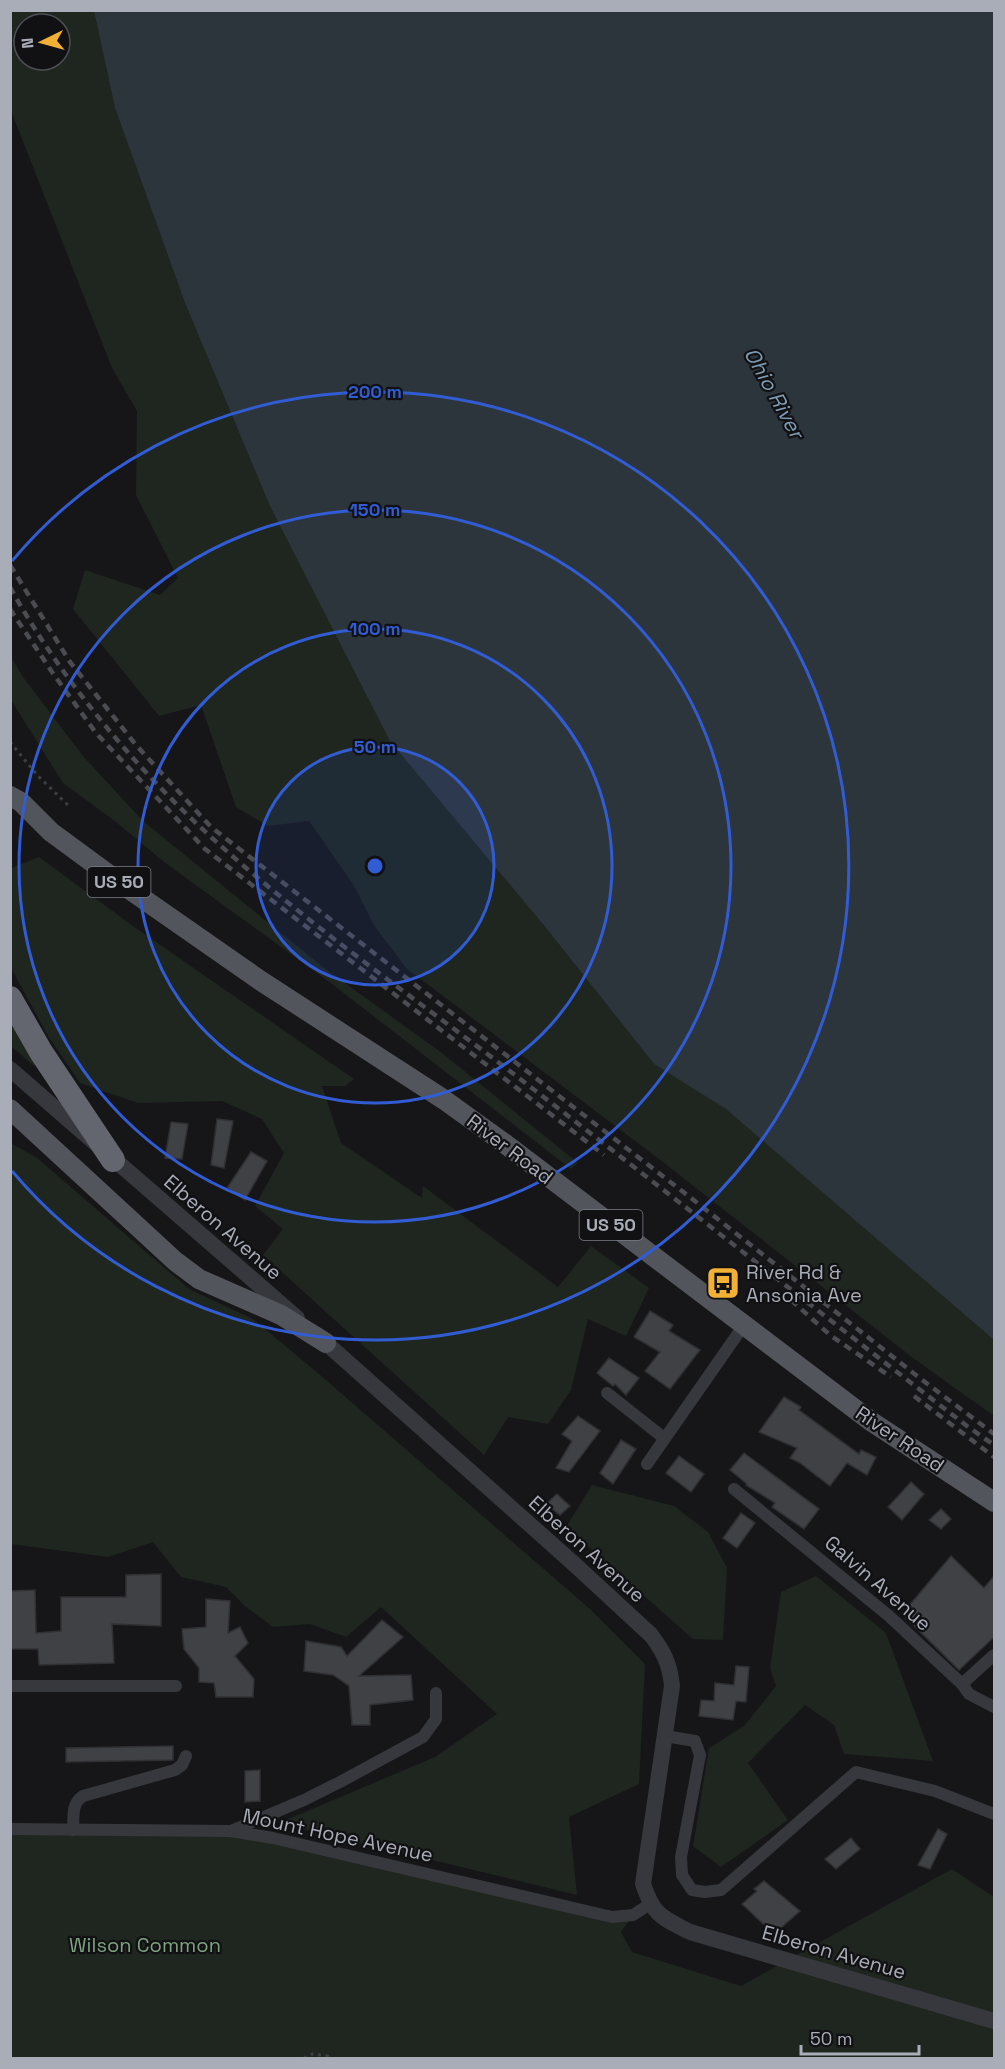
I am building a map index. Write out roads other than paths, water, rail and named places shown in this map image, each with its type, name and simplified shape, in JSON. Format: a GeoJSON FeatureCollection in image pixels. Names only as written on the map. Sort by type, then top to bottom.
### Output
{"type":"FeatureCollection","features":[{"type":"Feature","properties":{"kind":"highway"},"geometry":{"type":"LineString","coordinates":[[10,998],[41,1053],[113,1160]]}},
{"type":"Feature","properties":{"kind":"main road","name":"River Road"},"geometry":{"type":"LineString","coordinates":[[10,785],[14,804],[119,882],[261,981],[443,1100],[504,1143],[872,1422],[994,1502]]}},
{"type":"Feature","properties":{"kind":"main road"},"geometry":{"type":"LineString","coordinates":[[10,1108],[175,1261],[199,1280],[281,1315],[326,1343]]}},
{"type":"Feature","properties":{"kind":"street","name":"Elberon Avenue"},"geometry":{"type":"LineString","coordinates":[[10,1069],[326,1343],[651,1635],[665,1655],[672,1686],[643,1884],[650,1904],[662,1917],[690,1932],[994,2021]]}},
{"type":"Feature","properties":{"kind":"street"},"geometry":{"type":"LineString","coordinates":[[647,1464],[744,1325]]}},
{"type":"Feature","properties":{"kind":"street"},"geometry":{"type":"LineString","coordinates":[[607,1393],[664,1438]]}},
{"type":"Feature","properties":{"kind":"street","name":"Galvin Avenue"},"geometry":{"type":"LineString","coordinates":[[734,1489],[889,1616],[962,1684],[969,1694],[994,1707]]}},
{"type":"Feature","properties":{"kind":"street"},"geometry":{"type":"LineString","coordinates":[[962,1684],[994,1655]]}},
{"type":"Feature","properties":{"kind":"street"},"geometry":{"type":"LineString","coordinates":[[10,1686],[176,1686]]}},
{"type":"Feature","properties":{"kind":"street"},"geometry":{"type":"LineString","coordinates":[[230,1831],[322,1791],[423,1737],[436,1719],[436,1693]]}},
{"type":"Feature","properties":{"kind":"street"},"geometry":{"type":"LineString","coordinates":[[665,1736],[695,1741],[700,1755],[681,1857],[682,1875],[692,1890],[705,1892],[721,1890],[856,1772],[935,1791],[994,1814]]}},
{"type":"Feature","properties":{"kind":"street"},"geometry":{"type":"LineString","coordinates":[[73,1830],[74,1804],[77,1799],[175,1770],[182,1765],[186,1756]]}},
{"type":"Feature","properties":{"kind":"street","name":"Mount Hope Avenue"},"geometry":{"type":"LineString","coordinates":[[10,1829],[230,1831],[273,1838],[612,1917],[633,1915],[650,1904]]}},
{"type":"Feature","properties":{"kind":"water","name":"Ohio River"},"geometry":{"type":"Polygon","coordinates":[[[94,11],[994,11],[994,1340],[726,1109],[654,1064],[542,923],[390,741],[269,504],[185,303],[115,108],[94,11]]]}},
{"type":"Feature","properties":{"kind":"railway"},"geometry":{"type":"LineString","coordinates":[[10,565],[70,662],[136,745],[211,827],[994,1434]]}},
{"type":"Feature","properties":{"kind":"railway"},"geometry":{"type":"LineString","coordinates":[[10,587],[55,660],[109,730],[168,795],[230,854],[335,939],[994,1445]]}},
{"type":"Feature","properties":{"kind":"railway"},"geometry":{"type":"LineString","coordinates":[[10,609],[96,733],[205,849],[604,1155]]}},
{"type":"Feature","properties":{"kind":"railway"},"geometry":{"type":"LineString","coordinates":[[791,1300],[830,1335],[891,1377]]}},
{"type":"Feature","properties":{"kind":"railway"},"geometry":{"type":"LineString","coordinates":[[914,1396],[994,1457]]}},
{"type":"Feature","properties":{"kind":"place","name":"River Rd & Ansonia Ave"},"geometry":{"type":"Point","coordinates":[723,1283]}},
{"type":"Feature","properties":{"kind":"park label","name":"Wilson Common"},"geometry":{"type":"Point","coordinates":[145,1945]}}]}
